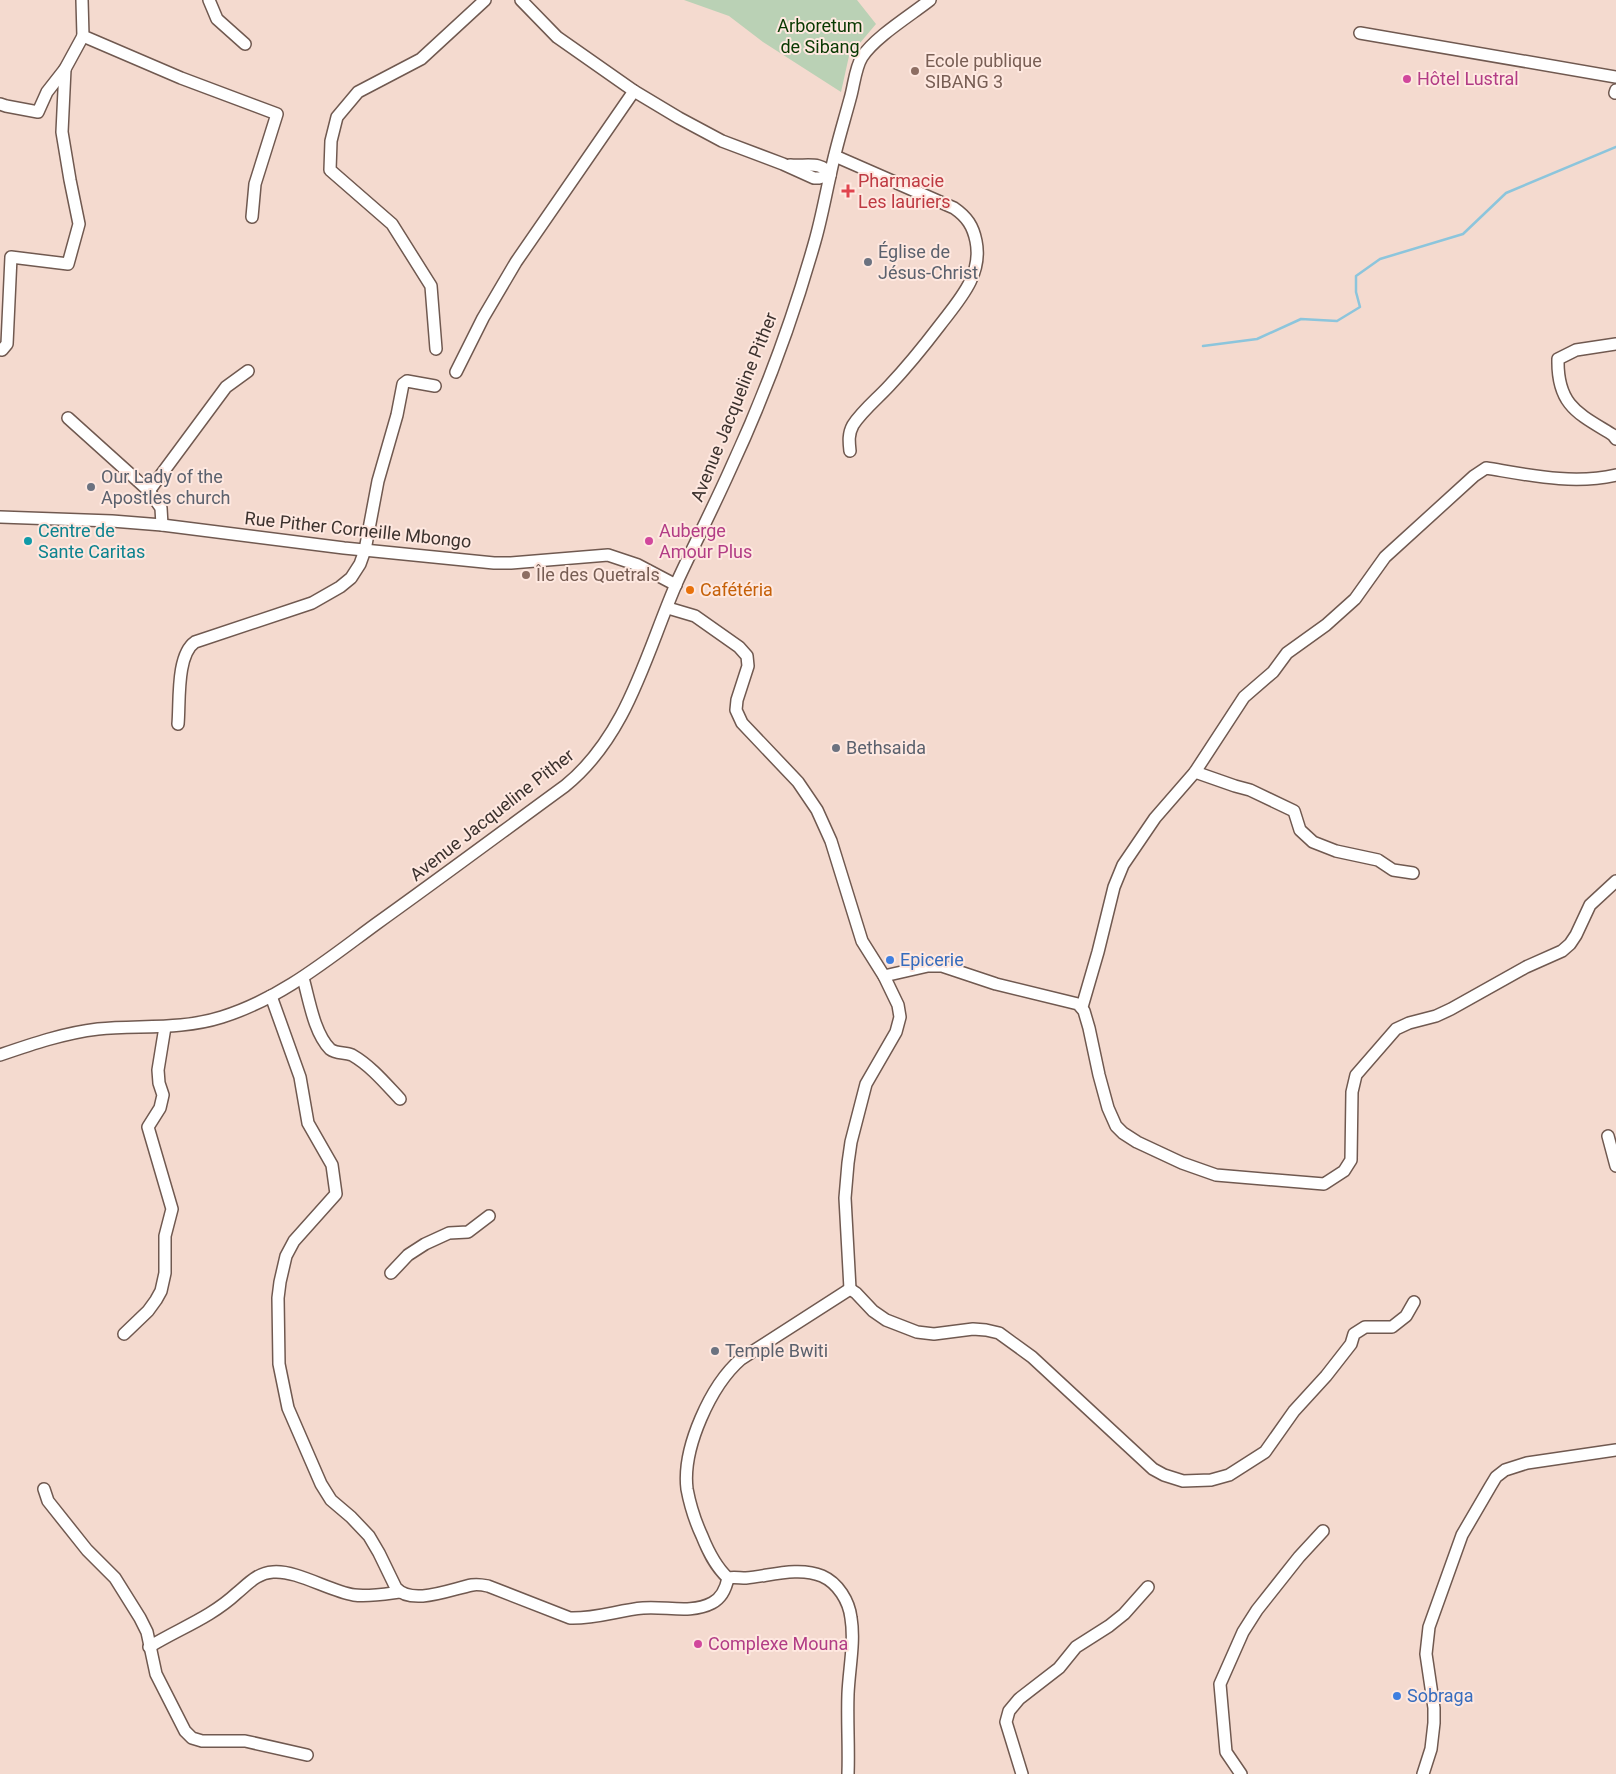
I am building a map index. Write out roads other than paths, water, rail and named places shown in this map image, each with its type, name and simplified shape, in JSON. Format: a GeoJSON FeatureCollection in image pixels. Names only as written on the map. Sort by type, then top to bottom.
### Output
{"type":"FeatureCollection","features":[{"type":"Feature","properties":{"kind":"street"},"geometry":{"type":"LineString","coordinates":[[0,104],[38,112],[47,92],[64,69],[83,36],[82,0]]}},
{"type":"Feature","properties":{"kind":"street"},"geometry":{"type":"LineString","coordinates":[[209,0],[217,19],[245,44]]}},
{"type":"Feature","properties":{"kind":"street"},"geometry":{"type":"LineString","coordinates":[[436,349],[432,286],[392,224],[330,170],[331,141],[337,118],[358,92],[421,59],[485,0]]}},
{"type":"Feature","properties":{"kind":"street"},"geometry":{"type":"LineString","coordinates":[[521,0],[557,37],[634,91],[679,118],[722,141],[783,164],[804,169],[820,166],[828,171],[830,175]]}},
{"type":"Feature","properties":{"kind":"street","name":"Avenue Jacqueline Pither"},"geometry":{"type":"LineString","coordinates":[[0,1055],[68,1034],[98,1029],[191,1025],[234,1013],[271,996],[303,978],[577,776],[602,748],[615,728],[638,678],[668,608],[676,584],[730,470],[763,390],[806,271],[862,57],[876,41],[930,0]]}},
{"type":"Feature","properties":{"kind":"street"},"geometry":{"type":"LineString","coordinates":[[1360,33],[1616,76]]}},
{"type":"Feature","properties":{"kind":"street"},"geometry":{"type":"LineString","coordinates":[[83,36],[181,78],[277,114],[255,184],[252,217]]}},
{"type":"Feature","properties":{"kind":"street"},"geometry":{"type":"LineString","coordinates":[[2,350],[6,344],[11,257],[68,264],[76,240],[79,224],[62,132],[64,69]]}},
{"type":"Feature","properties":{"kind":"street"},"geometry":{"type":"LineString","coordinates":[[456,372],[483,318],[516,262],[634,91]]}},
{"type":"Feature","properties":{"kind":"street"},"geometry":{"type":"LineString","coordinates":[[804,169],[824,158],[839,140]]}},
{"type":"Feature","properties":{"kind":"street"},"geometry":{"type":"LineString","coordinates":[[835,156],[954,208],[963,214],[973,229],[978,258],[972,280],[963,295],[914,357],[854,424],[849,440],[850,451]]}},
{"type":"Feature","properties":{"kind":"street"},"geometry":{"type":"LineString","coordinates":[[804,169],[819,190],[823,207]]}},
{"type":"Feature","properties":{"kind":"street"},"geometry":{"type":"LineString","coordinates":[[1616,344],[1576,350],[1558,359],[1558,372],[1563,394],[1575,411],[1613,435],[1616,439]]}},
{"type":"Feature","properties":{"kind":"street"},"geometry":{"type":"LineString","coordinates":[[149,491],[226,387],[248,371]]}},
{"type":"Feature","properties":{"kind":"street"},"geometry":{"type":"LineString","coordinates":[[178,724],[181,668],[183,659],[190,646],[312,603],[340,587],[351,578],[360,564],[365,550],[378,482],[397,415],[403,384],[407,382],[435,386]]}},
{"type":"Feature","properties":{"kind":"street"},"geometry":{"type":"LineString","coordinates":[[68,418],[149,491],[161,508],[162,525]]}},
{"type":"Feature","properties":{"kind":"street"},"geometry":{"type":"LineString","coordinates":[[1616,475],[1592,480],[1566,480],[1486,468],[1430,515],[1386,557],[1355,600],[1287,652],[1273,672],[1244,697],[1195,772],[1155,818],[1123,865],[1114,888],[1082,1007],[1089,1028],[1108,1108],[1116,1126],[1137,1142],[1182,1163],[1216,1175],[1324,1184],[1344,1171],[1351,1160],[1352,1092],[1356,1075],[1396,1029],[1451,1009],[1526,967],[1562,951],[1576,935],[1590,905],[1616,881]]}},
{"type":"Feature","properties":{"kind":"street","name":"Rue Pither Corneille Mbongo"},"geometry":{"type":"LineString","coordinates":[[0,517],[112,521],[162,525],[365,550],[494,563],[608,555],[638,565],[676,584]]}},
{"type":"Feature","properties":{"kind":"street"},"geometry":{"type":"LineString","coordinates":[[668,608],[687,612],[695,616],[740,647],[747,656],[748,666],[737,700],[738,716],[742,723],[798,782],[817,810],[830,841],[862,941],[884,976],[898,1006],[900,1018],[896,1032],[866,1084],[851,1142],[845,1198],[850,1289]]}},
{"type":"Feature","properties":{"kind":"street"},"geometry":{"type":"LineString","coordinates":[[1195,772],[1250,790],[1294,811],[1300,830],[1314,842],[1336,851],[1378,860],[1393,870],[1413,873]]}},
{"type":"Feature","properties":{"kind":"street"},"geometry":{"type":"LineString","coordinates":[[884,976],[928,966],[942,966],[996,984],[1071,1001],[1082,1007]]}},
{"type":"Feature","properties":{"kind":"street"},"geometry":{"type":"LineString","coordinates":[[303,978],[313,1016],[329,1047],[334,1052],[350,1054],[369,1067],[400,1099]]}},
{"type":"Feature","properties":{"kind":"street"},"geometry":{"type":"LineString","coordinates":[[271,996],[300,1077],[308,1123],[332,1165],[336,1188],[336,1194],[294,1241],[286,1256],[280,1282],[277,1319],[279,1364],[288,1408],[326,1493],[369,1536],[396,1588],[400,1592]]}},
{"type":"Feature","properties":{"kind":"street"},"geometry":{"type":"LineString","coordinates":[[124,1334],[148,1311],[156,1300],[161,1291],[165,1273],[165,1236],[172,1209],[148,1127],[160,1108],[163,1095],[159,1083],[158,1070],[165,1027]]}},
{"type":"Feature","properties":{"kind":"street"},"geometry":{"type":"LineString","coordinates":[[1611,1142],[1616,1166]]}},
{"type":"Feature","properties":{"kind":"street"},"geometry":{"type":"LineString","coordinates":[[391,1273],[408,1256],[425,1244],[449,1233],[468,1232],[488,1216]]}},
{"type":"Feature","properties":{"kind":"street"},"geometry":{"type":"LineString","coordinates":[[850,1289],[873,1311],[886,1320],[918,1332],[934,1334],[972,1329],[999,1333],[1032,1357],[1153,1468],[1185,1481],[1211,1480],[1229,1475],[1266,1452],[1294,1411],[1326,1376],[1351,1344],[1354,1334],[1365,1327],[1392,1327],[1406,1316],[1414,1302]]}},
{"type":"Feature","properties":{"kind":"street"},"geometry":{"type":"LineString","coordinates":[[848,1774],[848,1696],[852,1633],[851,1618],[846,1599],[828,1579],[815,1574],[790,1572],[728,1578],[717,1567],[692,1512],[687,1488],[687,1465],[703,1415],[723,1380],[741,1359],[850,1289]]}},
{"type":"Feature","properties":{"kind":"street"},"geometry":{"type":"LineString","coordinates":[[1423,1774],[1431,1749],[1434,1723],[1434,1708],[1427,1672],[1426,1654],[1429,1627],[1462,1535],[1484,1495],[1496,1477],[1505,1470],[1538,1460],[1616,1450]]}},
{"type":"Feature","properties":{"kind":"street"},"geometry":{"type":"LineString","coordinates":[[44,1489],[48,1501],[87,1550],[115,1578],[140,1618],[147,1632],[156,1674],[185,1731],[192,1738],[202,1741],[244,1741],[308,1755]]}},
{"type":"Feature","properties":{"kind":"street"},"geometry":{"type":"LineString","coordinates":[[1241,1774],[1226,1752],[1220,1684],[1244,1632],[1257,1610],[1299,1557],[1324,1531]]}},
{"type":"Feature","properties":{"kind":"street"},"geometry":{"type":"LineString","coordinates":[[149,1647],[172,1633],[198,1622],[220,1608],[258,1576],[272,1572],[286,1573],[354,1595],[400,1592],[418,1597],[474,1584],[488,1586],[570,1618],[582,1619],[641,1608],[684,1609],[706,1606],[719,1598],[725,1589],[728,1578]]}},
{"type":"Feature","properties":{"kind":"street"},"geometry":{"type":"LineString","coordinates":[[1022,1774],[1006,1722],[1006,1718],[1013,1705],[1059,1668],[1076,1648],[1124,1614],[1148,1587]]}},
{"type":"Feature","properties":{"kind":"waterway"},"geometry":{"type":"LineString","coordinates":[[1203,346],[1257,339],[1301,319],[1337,321],[1360,307],[1356,292],[1356,276],[1380,259],[1463,234],[1506,193],[1616,147]]}},
{"type":"Feature","properties":{"kind":"place","name":"Ecole publique SIBANG 3"},"geometry":{"type":"Point","coordinates":[915,71]}},
{"type":"Feature","properties":{"kind":"place","name":"Hôtel Lustral"},"geometry":{"type":"Point","coordinates":[1407,79]}},
{"type":"Feature","properties":{"kind":"place","name":"Pharmacie Les lauriers"},"geometry":{"type":"Point","coordinates":[848,191]}},
{"type":"Feature","properties":{"kind":"place","name":"Église de Jésus-Christ"},"geometry":{"type":"Point","coordinates":[868,262]}},
{"type":"Feature","properties":{"kind":"place","name":"Our Lady of the Apostles church"},"geometry":{"type":"Point","coordinates":[91,487]}},
{"type":"Feature","properties":{"kind":"place","name":"Centre de Sante Caritas"},"geometry":{"type":"Point","coordinates":[28,541]}},
{"type":"Feature","properties":{"kind":"place","name":"Auberge Amour Plus"},"geometry":{"type":"Point","coordinates":[649,541]}},
{"type":"Feature","properties":{"kind":"place","name":"Île des Quetrals"},"geometry":{"type":"Point","coordinates":[526,575]}},
{"type":"Feature","properties":{"kind":"place","name":"Cafétéria"},"geometry":{"type":"Point","coordinates":[690,590]}},
{"type":"Feature","properties":{"kind":"place","name":"Bethsaida"},"geometry":{"type":"Point","coordinates":[836,748]}},
{"type":"Feature","properties":{"kind":"place","name":"Epicerie"},"geometry":{"type":"Point","coordinates":[890,960]}},
{"type":"Feature","properties":{"kind":"place","name":"Temple Bwiti"},"geometry":{"type":"Point","coordinates":[715,1351]}},
{"type":"Feature","properties":{"kind":"place","name":"Complexe Mouna"},"geometry":{"type":"Point","coordinates":[698,1644]}},
{"type":"Feature","properties":{"kind":"place","name":"Sobraga"},"geometry":{"type":"Point","coordinates":[1397,1696]}},
{"type":"Feature","properties":{"kind":"park label","name":"Arboretum de Sibang"},"geometry":{"type":"Point","coordinates":[820,36]}}]}
